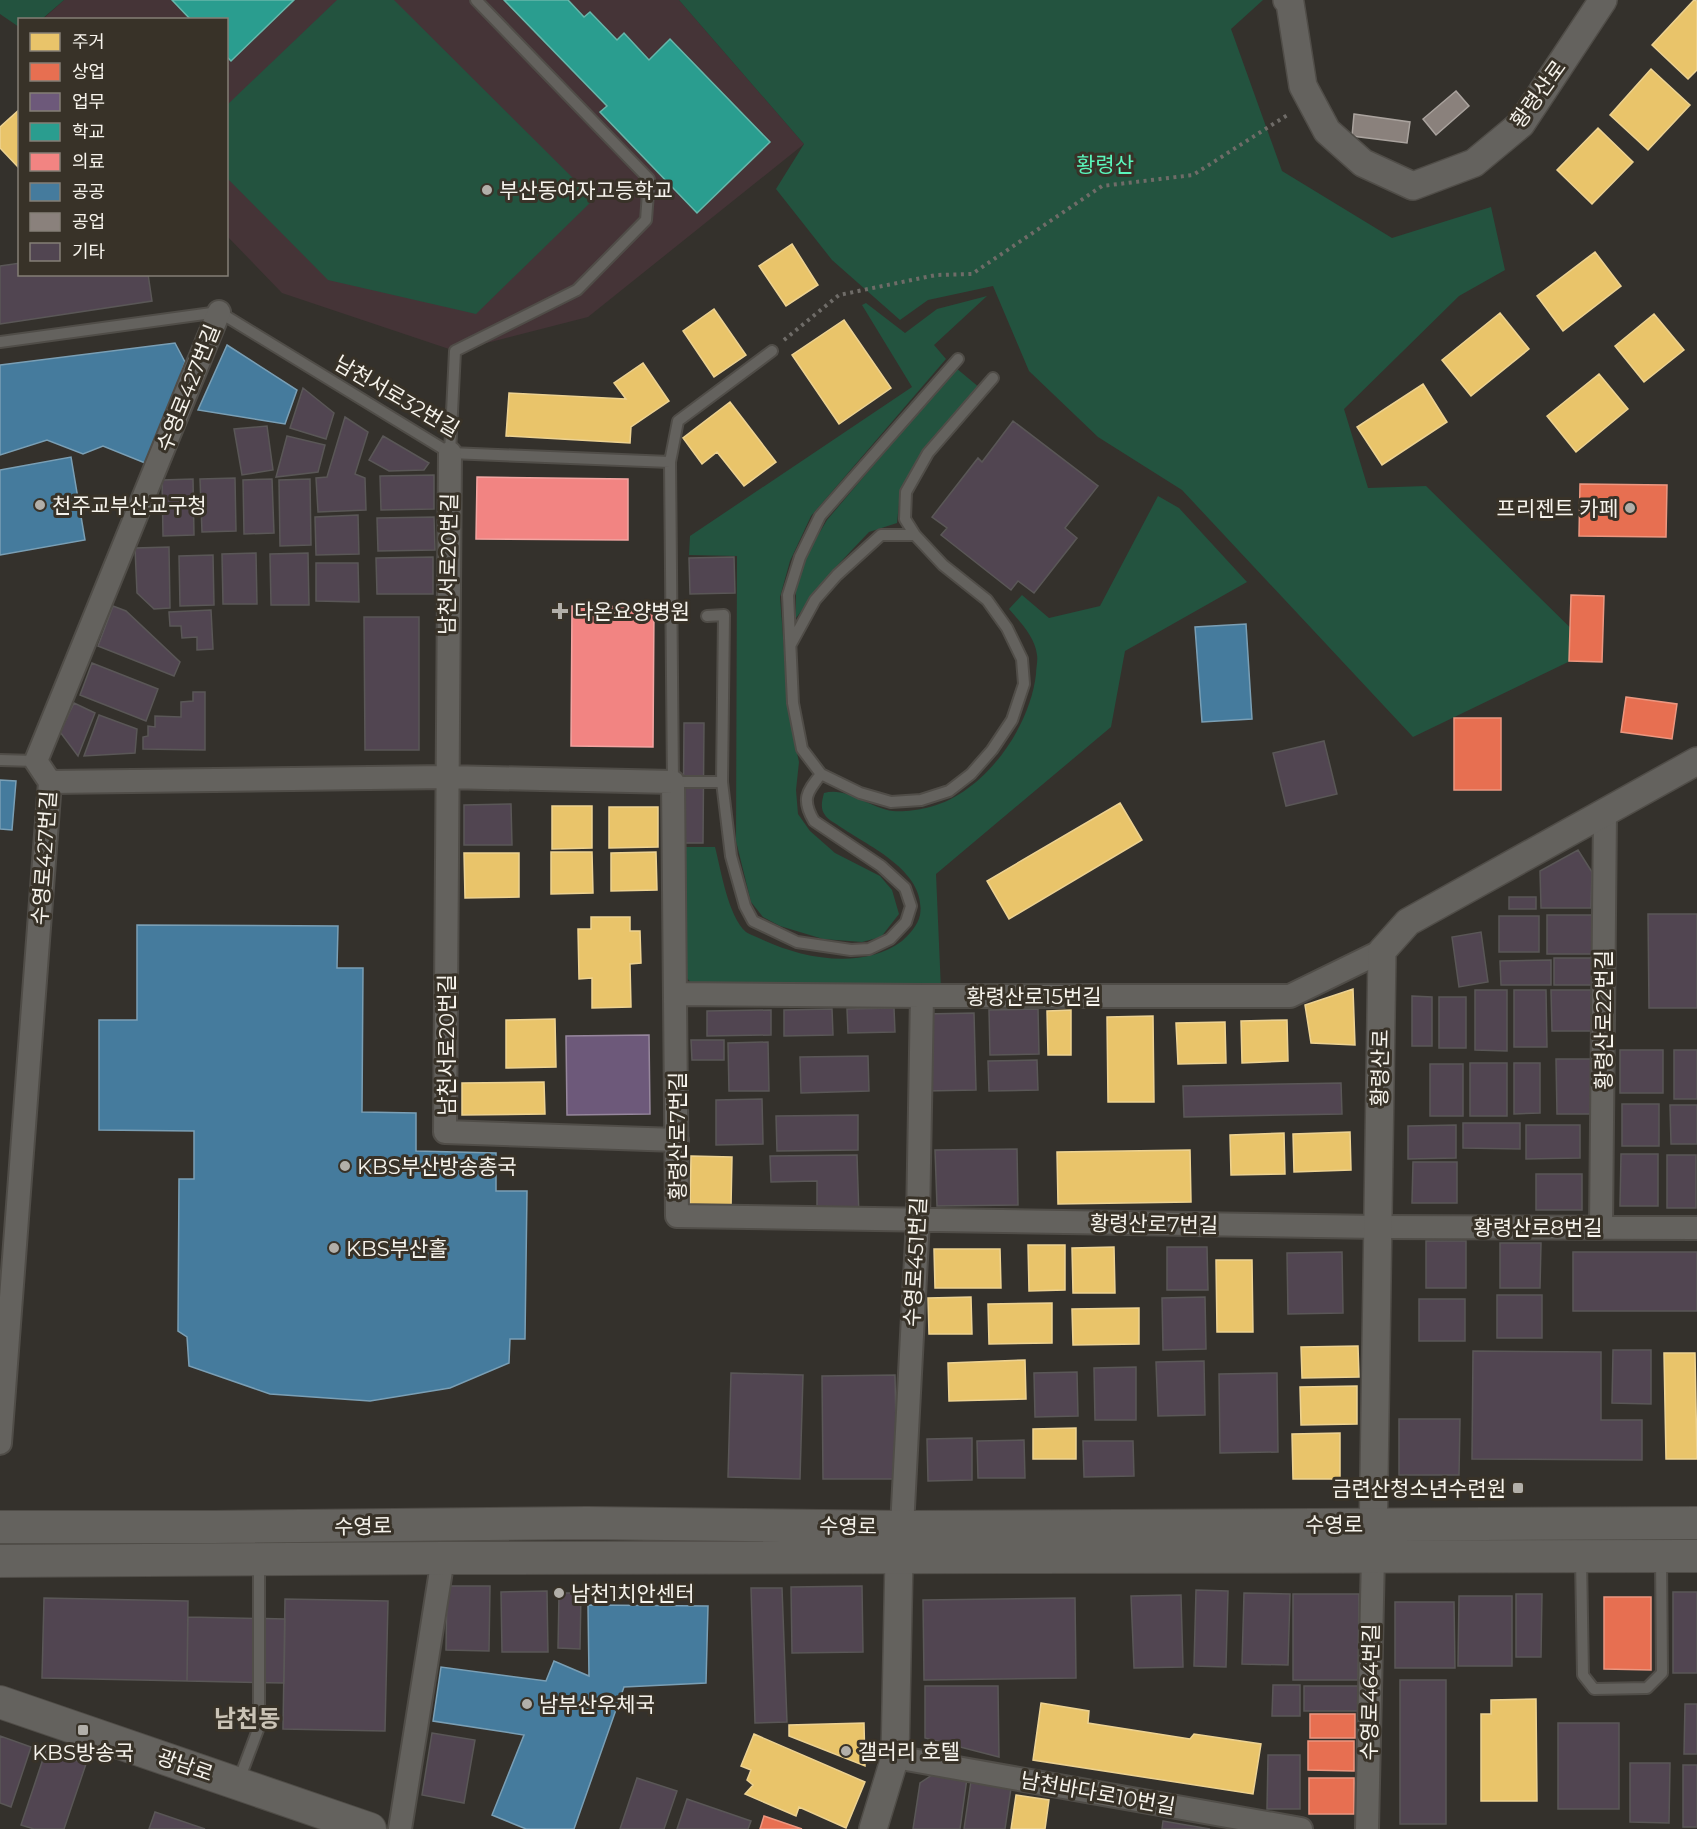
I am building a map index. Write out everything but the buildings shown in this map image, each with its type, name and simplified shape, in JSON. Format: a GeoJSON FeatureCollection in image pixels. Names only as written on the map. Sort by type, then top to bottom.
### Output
{"type":"FeatureCollection","features":[{"type":"Feature","properties":{"kind":"main road","name":"수영로"},"geometry":{"type":"LineString","coordinates":[[0,1561],[443,1558],[1373,1524],[1697,1522]]}},
{"type":"Feature","properties":{"kind":"main road","name":"수영로"},"geometry":{"type":"LineString","coordinates":[[0,1527],[587,1523],[901,1542],[1036,1558],[1372,1555],[1697,1556]]}},
{"type":"Feature","properties":{"kind":"main road","name":"광남로"},"geometry":{"type":"LineString","coordinates":[[0,1702],[370,1829]]}},
{"type":"Feature","properties":{"kind":"street","name":"황령산로"},"geometry":{"type":"LineString","coordinates":[[1287,0],[1290,3],[1303,86],[1327,131],[1363,163],[1413,186],[1474,163],[1521,124],[1603,0]]}},
{"type":"Feature","properties":{"kind":"street","name":"수영로427번길"},"geometry":{"type":"LineString","coordinates":[[0,1443],[50,782],[36,761],[219,312]]}},
{"type":"Feature","properties":{"kind":"street","name":"남천서로20번길"},"geometry":{"type":"LineString","coordinates":[[450,453],[445,1132],[677,1140]]}},
{"type":"Feature","properties":{"kind":"street"},"geometry":{"type":"LineString","coordinates":[[1382,951],[1408,922],[1697,761]]}},
{"type":"Feature","properties":{"kind":"street"},"geometry":{"type":"LineString","coordinates":[[50,782],[446,777],[673,782]]}},
{"type":"Feature","properties":{"kind":"street","name":"황령산로7번길"},"geometry":{"type":"LineString","coordinates":[[673,782],[677,1216],[1378,1227]]}},
{"type":"Feature","properties":{"kind":"street","name":"황령산로22번길"},"geometry":{"type":"LineString","coordinates":[[1601,1227],[1605,812]]}},
{"type":"Feature","properties":{"kind":"street","name":"황령산로"},"geometry":{"type":"LineString","coordinates":[[1372,1555],[1382,951]]}},
{"type":"Feature","properties":{"kind":"street","name":"황령산로15번길"},"geometry":{"type":"LineString","coordinates":[[675,994],[1290,996],[1382,951]]}},
{"type":"Feature","properties":{"kind":"street","name":"수영로451번길"},"geometry":{"type":"LineString","coordinates":[[901,1542],[918,1220],[922,996]]}},
{"type":"Feature","properties":{"kind":"street","name":"황령산로8번길"},"geometry":{"type":"LineString","coordinates":[[1378,1227],[1697,1228]]}},
{"type":"Feature","properties":{"kind":"street","name":"수영로"},"geometry":{"type":"LineString","coordinates":[[873,1829],[895,1757],[901,1542]]}},
{"type":"Feature","properties":{"kind":"street","name":"수영로464번길"},"geometry":{"type":"LineString","coordinates":[[1366,1829],[1372,1555]]}},
{"type":"Feature","properties":{"kind":"street"},"geometry":{"type":"LineString","coordinates":[[400,1829],[443,1558]]}},
{"type":"Feature","properties":{"kind":"street","name":"남천바다로10번길"},"geometry":{"type":"LineString","coordinates":[[895,1757],[1301,1829]]}},
{"type":"Feature","properties":{"kind":"lane","name":"남천서로20번길"},"geometry":{"type":"LineString","coordinates":[[450,453],[455,351],[577,290],[646,220],[649,179],[476,0]]}},
{"type":"Feature","properties":{"kind":"lane"},"geometry":{"type":"LineString","coordinates":[[0,342],[219,312]]}},
{"type":"Feature","properties":{"kind":"lane","name":"남천서로32번길"},"geometry":{"type":"LineString","coordinates":[[219,312],[450,453],[670,462]]}},
{"type":"Feature","properties":{"kind":"lane"},"geometry":{"type":"LineString","coordinates":[[670,462],[678,422],[772,351]]}},
{"type":"Feature","properties":{"kind":"lane"},"geometry":{"type":"LineString","coordinates":[[958,359],[820,516],[800,557],[788,595],[793,703],[802,749],[821,774],[860,793],[891,802],[921,800],[949,791],[971,774],[992,750],[1012,720],[1024,684],[1022,659],[1008,628],[987,600],[944,565],[915,535],[905,519],[906,492],[928,453],[993,378]]}},
{"type":"Feature","properties":{"kind":"lane","name":"황령산로7번길"},"geometry":{"type":"LineString","coordinates":[[670,462],[673,782]]}},
{"type":"Feature","properties":{"kind":"lane"},"geometry":{"type":"LineString","coordinates":[[790,645],[815,600],[837,575],[881,535],[915,535]]}},
{"type":"Feature","properties":{"kind":"lane"},"geometry":{"type":"LineString","coordinates":[[707,616],[724,615],[722,782],[731,856],[745,906],[753,921],[797,942],[851,950],[869,949],[890,939],[906,922],[911,906],[905,888],[881,866],[814,821],[807,809],[807,792],[821,774]]}},
{"type":"Feature","properties":{"kind":"lane"},"geometry":{"type":"LineString","coordinates":[[0,760],[36,761]]}},
{"type":"Feature","properties":{"kind":"lane"},"geometry":{"type":"LineString","coordinates":[[673,782],[722,782]]}},
{"type":"Feature","properties":{"kind":"lane"},"geometry":{"type":"LineString","coordinates":[[1581,1556],[1584,1675],[1594,1689],[1647,1688],[1662,1673],[1661,1556]]}},
{"type":"Feature","properties":{"kind":"lane"},"geometry":{"type":"LineString","coordinates":[[238,1784],[259,1727],[259,1559]]}},
{"type":"Feature","properties":{"kind":"path"},"geometry":{"type":"LineString","coordinates":[[772,351],[839,295],[936,275],[972,274],[1101,186],[1193,175],[1311,100]]}},
{"type":"Feature","properties":{"kind":"shaded area","name":"부산동여자고등학교"},"geometry":{"type":"Polygon","coordinates":[[[64,0],[679,0],[804,144],[588,317],[455,351],[282,293],[228,237],[228,18],[44,18],[64,0]]]}},
{"type":"Feature","properties":{"kind":"green space"},"geometry":{"type":"Polygon","coordinates":[[[0,0],[64,0],[43,18],[18,18],[18,26],[0,14],[0,0]]]}},
{"type":"Feature","properties":{"kind":"green space"},"geometry":{"type":"Polygon","coordinates":[[[337,0],[394,0],[594,199],[476,314],[328,280],[228,179],[228,104],[337,0]]]}},
{"type":"Feature","properties":{"kind":"green space","name":"황령산"},"geometry":{"type":"Polygon","coordinates":[[[679,0],[1263,0],[1231,29],[1282,171],[1392,238],[1491,207],[1505,270],[1459,296],[1344,409],[1368,488],[1426,486],[1593,650],[1413,737],[1182,490],[1098,437],[1029,371],[993,286],[928,300],[900,320],[832,260],[776,189],[804,144],[679,0]]]}},
{"type":"Feature","properties":{"kind":"green space"},"geometry":{"type":"Polygon","coordinates":[[[987,296],[934,345],[946,359],[811,516],[790,561],[780,597],[789,716],[799,762],[796,790],[798,814],[810,831],[835,853],[880,876],[892,890],[899,914],[881,937],[862,942],[823,939],[780,926],[763,917],[751,902],[736,841],[737,556],[689,555],[690,536],[912,387],[862,305],[866,303],[905,333],[937,309],[987,296]]]}},
{"type":"Feature","properties":{"kind":"green space"},"geometry":{"type":"Polygon","coordinates":[[[956,368],[980,388],[922,454],[900,493],[897,523],[869,532],[832,571],[796,618],[796,590],[807,554],[827,520],[956,368]]]}},
{"type":"Feature","properties":{"kind":"green space"},"geometry":{"type":"Polygon","coordinates":[[[1158,496],[1179,508],[1247,582],[1125,651],[1111,727],[936,874],[941,990],[698,990],[683,974],[685,847],[715,847],[726,892],[740,925],[746,932],[779,947],[815,956],[852,958],[870,956],[887,950],[907,936],[920,915],[920,899],[914,885],[893,862],[823,813],[824,793],[841,792],[884,809],[910,811],[947,801],[966,790],[984,775],[1000,757],[1024,716],[1032,695],[1036,674],[1036,648],[1026,630],[1009,609],[1022,595],[1049,618],[1100,606],[1158,496]]]}},
{"type":"Feature","properties":{"kind":"place","name":"부산동여자고등학교"},"geometry":{"type":"Point","coordinates":[487,190]}},
{"type":"Feature","properties":{"kind":"place","name":"천주교부산교구청"},"geometry":{"type":"Point","coordinates":[40,505]}},
{"type":"Feature","properties":{"kind":"place","name":"프리젠트 카페"},"geometry":{"type":"Point","coordinates":[1630,508]}},
{"type":"Feature","properties":{"kind":"place","name":"다온요양병원"},"geometry":{"type":"Point","coordinates":[560,611]}},
{"type":"Feature","properties":{"kind":"place","name":"KBS부산방송총국"},"geometry":{"type":"Point","coordinates":[345,1166]}},
{"type":"Feature","properties":{"kind":"place","name":"KBS부산홀"},"geometry":{"type":"Point","coordinates":[334,1248]}},
{"type":"Feature","properties":{"kind":"place","name":"금련산청소년수련원"},"geometry":{"type":"Point","coordinates":[1518,1488]}},
{"type":"Feature","properties":{"kind":"place","name":"남천1치안센터"},"geometry":{"type":"Point","coordinates":[559,1593]}},
{"type":"Feature","properties":{"kind":"place","name":"남부산우체국"},"geometry":{"type":"Point","coordinates":[527,1704]}},
{"type":"Feature","properties":{"kind":"place","name":"KBS방송국"},"geometry":{"type":"Point","coordinates":[83,1730]}},
{"type":"Feature","properties":{"kind":"place","name":"갤러리 호텔"},"geometry":{"type":"Point","coordinates":[846,1751]}},
{"type":"Feature","properties":{"kind":"district","name":"남천동"},"geometry":{"type":"Point","coordinates":[247,1718]}}]}
